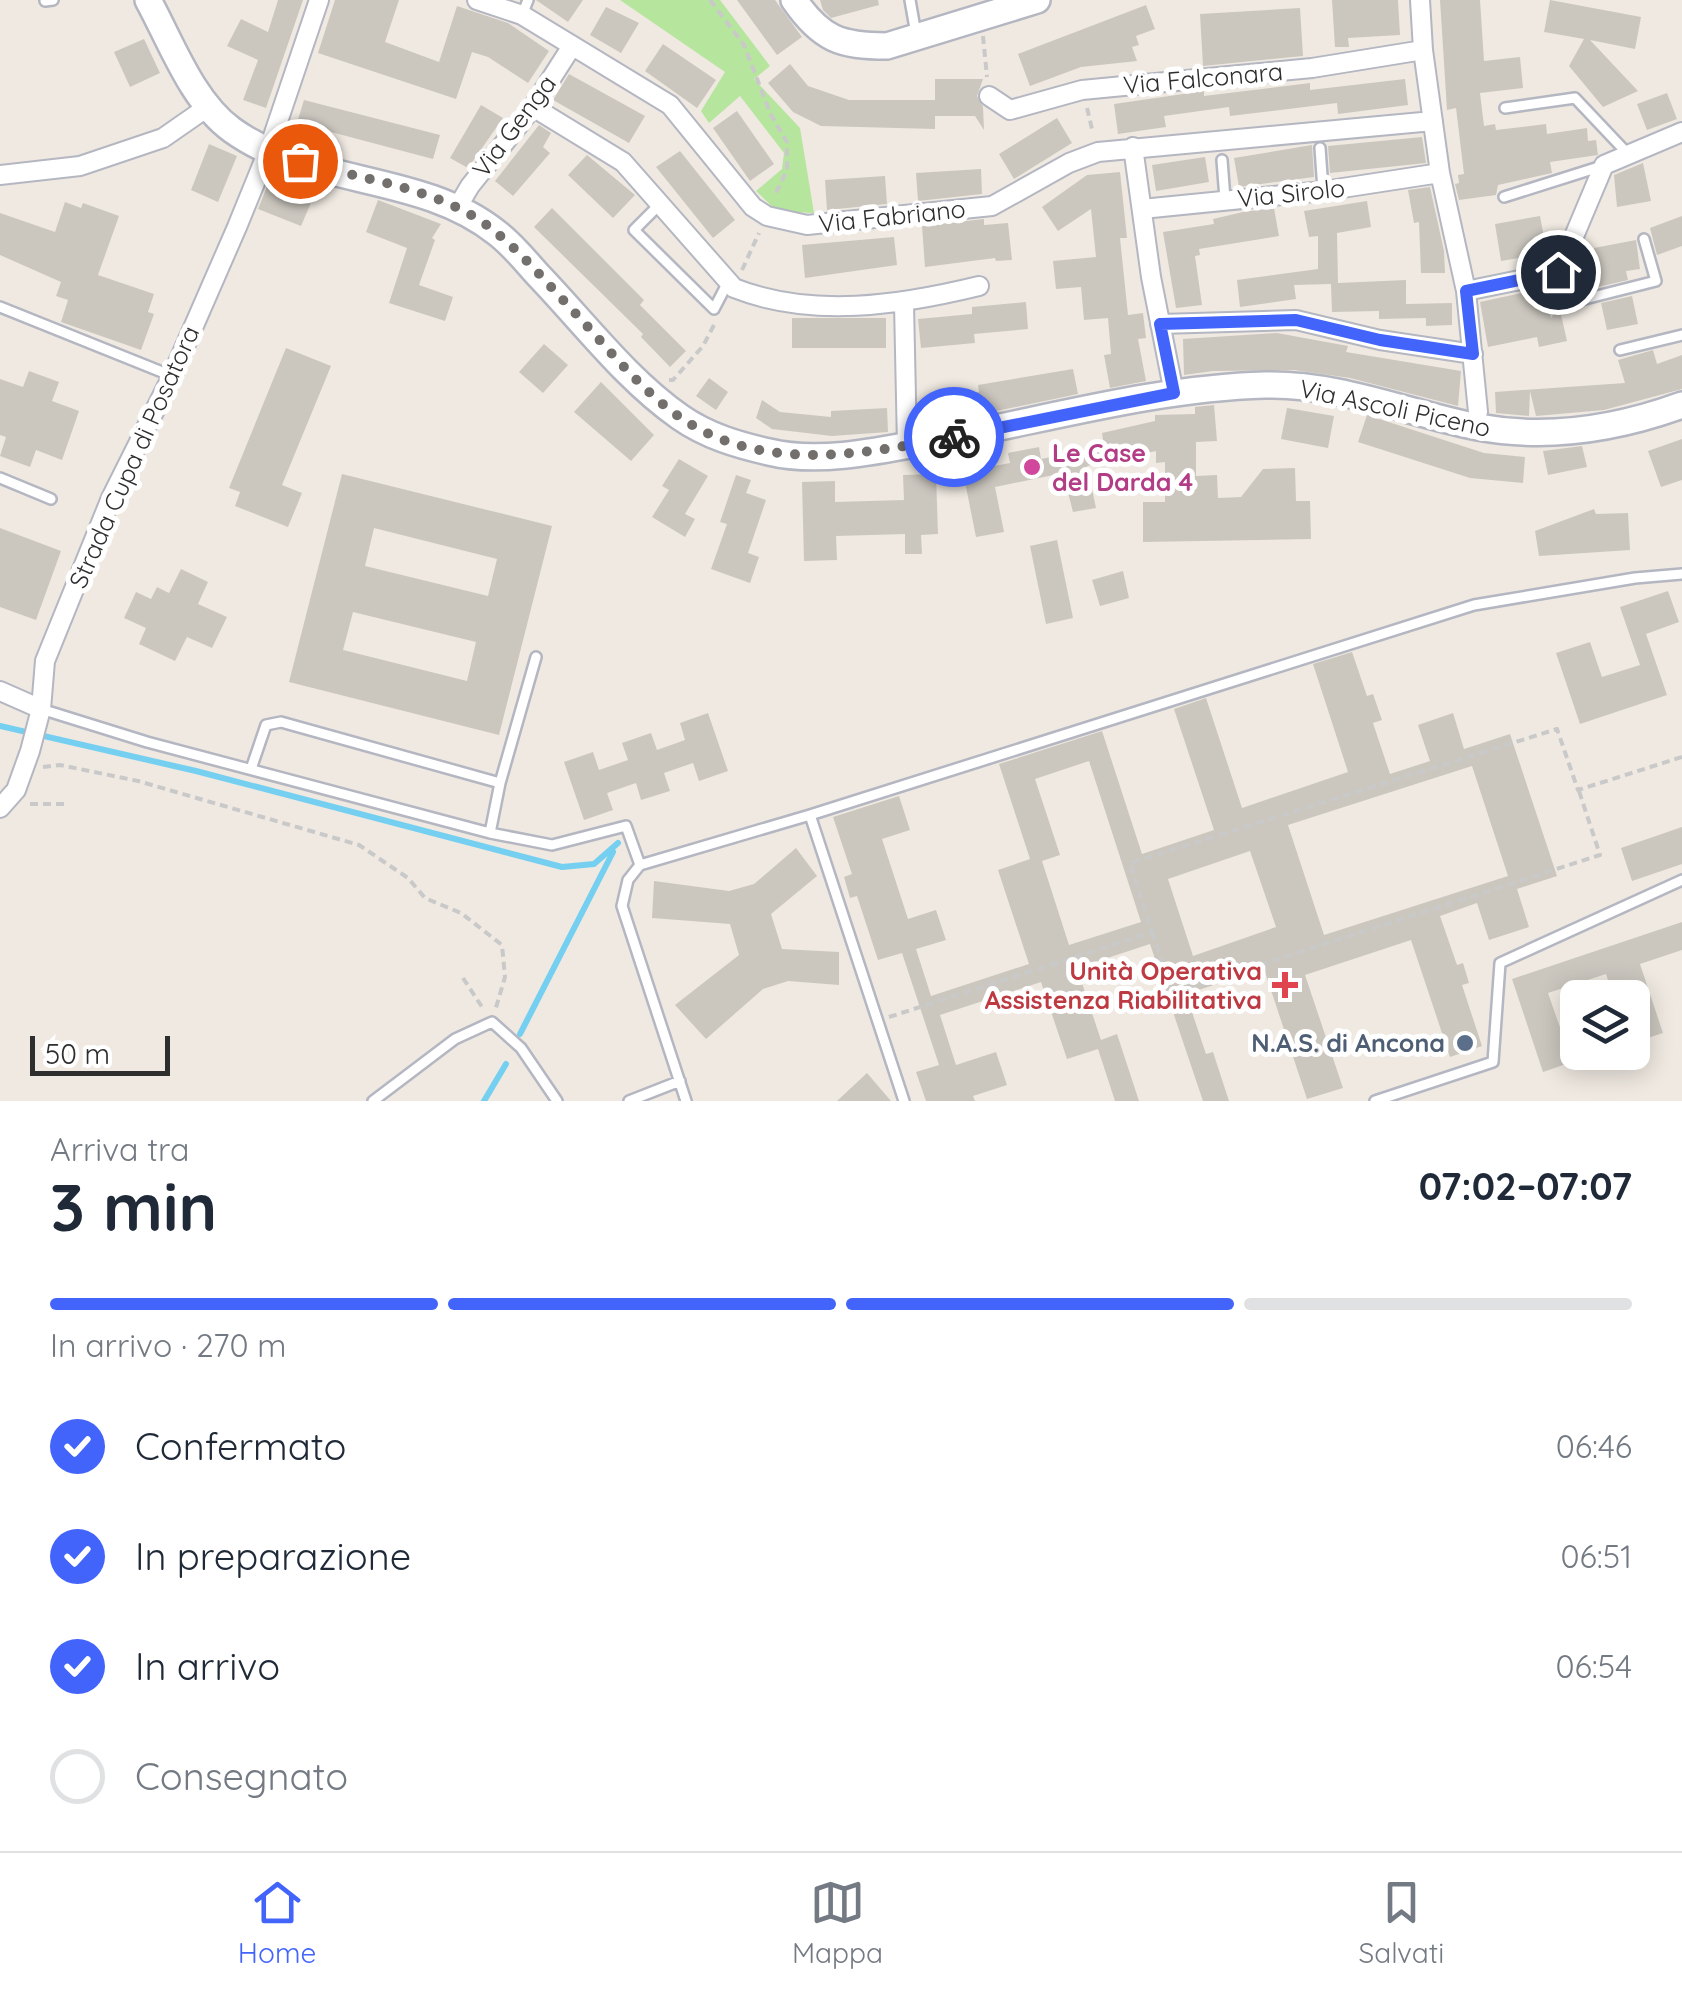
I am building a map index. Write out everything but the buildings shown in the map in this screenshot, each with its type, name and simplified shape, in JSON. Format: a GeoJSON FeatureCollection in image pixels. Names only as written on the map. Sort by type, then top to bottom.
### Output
{"type":"FeatureCollection","features":[{"type":"Feature","properties":{"kind":"street","name":"Via Ascoli Piceno"},"geometry":{"type":"LineString","coordinates":[[148,0],[210,106],[229,129],[268,151],[458,208],[498,233],[644,386],[694,425],[721,439],[775,454],[830,456],[906,446],[1174,393],[1270,385],[1309,387],[1475,426],[1539,432],[1619,426],[1682,405]]}},
{"type":"Feature","properties":{"kind":"street","name":"Strada Cupa di Posatora"},"geometry":{"type":"LineString","coordinates":[[2,806],[24,770],[30,751],[46,661],[111,498],[172,376],[268,151],[319,0]]}},
{"type":"Feature","properties":{"kind":"street"},"geometry":{"type":"LineString","coordinates":[[476,0],[525,8],[572,46],[670,105],[752,207],[770,207]]}},
{"type":"Feature","properties":{"kind":"street"},"geometry":{"type":"LineString","coordinates":[[794,0],[811,24],[824,34],[845,42],[887,46],[1021,2]]}},
{"type":"Feature","properties":{"kind":"street"},"geometry":{"type":"LineString","coordinates":[[1420,0],[1440,173],[1466,291],[1478,412]]}},
{"type":"Feature","properties":{"kind":"street","name":"Via Genga"},"geometry":{"type":"LineString","coordinates":[[458,208],[470,186],[533,107],[572,46]]}},
{"type":"Feature","properties":{"kind":"street","name":"Via Falconara"},"geometry":{"type":"LineString","coordinates":[[988,96],[1010,110],[1082,90],[1312,68],[1423,50]]}},
{"type":"Feature","properties":{"kind":"street"},"geometry":{"type":"LineString","coordinates":[[0,176],[80,166],[163,138],[210,106]]}},
{"type":"Feature","properties":{"kind":"street"},"geometry":{"type":"LineString","coordinates":[[533,107],[624,162],[734,283],[759,298],[802,304],[904,304],[979,286]]}},
{"type":"Feature","properties":{"kind":"street","name":"Via Fabriano"},"geometry":{"type":"LineString","coordinates":[[770,207],[807,225],[992,206],[1069,163],[1098,152],[1434,121]]}},
{"type":"Feature","properties":{"kind":"street"},"geometry":{"type":"LineString","coordinates":[[1466,291],[1558,272],[1604,166],[1682,132]]}},
{"type":"Feature","properties":{"kind":"street"},"geometry":{"type":"LineString","coordinates":[[1134,147],[1174,393]]}},
{"type":"Feature","properties":{"kind":"street","name":"Via Sirolo"},"geometry":{"type":"LineString","coordinates":[[1142,209],[1323,191],[1440,173]]}},
{"type":"Feature","properties":{"kind":"street"},"geometry":{"type":"LineString","coordinates":[[904,304],[906,446]]}},
{"type":"Feature","properties":{"kind":"street"},"geometry":{"type":"LineString","coordinates":[[1160,324],[1296,320],[1380,340],[1473,354]]}},
{"type":"Feature","properties":{"kind":"street"},"geometry":{"type":"LineString","coordinates":[[0,690],[38,718]]}},
{"type":"Feature","properties":{"kind":"lane"},"geometry":{"type":"LineString","coordinates":[[45,1],[52,0]]}},
{"type":"Feature","properties":{"kind":"lane"},"geometry":{"type":"LineString","coordinates":[[910,0],[917,37]]}},
{"type":"Feature","properties":{"kind":"lane"},"geometry":{"type":"LineString","coordinates":[[1505,108],[1575,98],[1627,154]]}},
{"type":"Feature","properties":{"kind":"lane"},"geometry":{"type":"LineString","coordinates":[[1320,148],[1323,191]]}},
{"type":"Feature","properties":{"kind":"lane"},"geometry":{"type":"LineString","coordinates":[[1222,160],[1225,199]]}},
{"type":"Feature","properties":{"kind":"lane"},"geometry":{"type":"LineString","coordinates":[[1504,197],[1604,166]]}},
{"type":"Feature","properties":{"kind":"lane"},"geometry":{"type":"LineString","coordinates":[[660,204],[634,230],[714,308],[734,283]]}},
{"type":"Feature","properties":{"kind":"lane"},"geometry":{"type":"LineString","coordinates":[[1558,272],[1565,304],[1656,281],[1644,238]]}},
{"type":"Feature","properties":{"kind":"lane"},"geometry":{"type":"LineString","coordinates":[[0,307],[172,376]]}},
{"type":"Feature","properties":{"kind":"lane"},"geometry":{"type":"LineString","coordinates":[[1620,350],[1682,335]]}},
{"type":"Feature","properties":{"kind":"lane"},"geometry":{"type":"LineString","coordinates":[[0,478],[52,499]]}},
{"type":"Feature","properties":{"kind":"lane"},"geometry":{"type":"LineString","coordinates":[[686,1101],[622,906],[628,880],[640,865],[1440,615],[1528,596],[1682,574]]}},
{"type":"Feature","properties":{"kind":"lane"},"geometry":{"type":"LineString","coordinates":[[490,833],[536,657]]}},
{"type":"Feature","properties":{"kind":"lane"},"geometry":{"type":"LineString","coordinates":[[38,718],[251,769],[490,833],[552,845],[626,826],[640,865]]}},
{"type":"Feature","properties":{"kind":"lane"},"geometry":{"type":"LineString","coordinates":[[251,769],[266,725],[281,722],[500,783]]}},
{"type":"Feature","properties":{"kind":"lane"},"geometry":{"type":"LineString","coordinates":[[810,815],[904,1101]]}},
{"type":"Feature","properties":{"kind":"lane"},"geometry":{"type":"LineString","coordinates":[[1375,1101],[1493,1062],[1500,963],[1682,880]]}},
{"type":"Feature","properties":{"kind":"lane"},"geometry":{"type":"LineString","coordinates":[[374,1101],[455,1039],[492,1022],[521,1048],[557,1101]]}},
{"type":"Feature","properties":{"kind":"lane"},"geometry":{"type":"LineString","coordinates":[[629,1101],[680,1081]]}},
{"type":"Feature","properties":{"kind":"path"},"geometry":{"type":"LineString","coordinates":[[663,380],[673,380],[703,346],[787,170],[787,142],[770,114],[744,45],[710,0]]}},
{"type":"Feature","properties":{"kind":"path"},"geometry":{"type":"LineString","coordinates":[[981,17],[988,96]]}},
{"type":"Feature","properties":{"kind":"path"},"geometry":{"type":"LineString","coordinates":[[1082,90],[1098,152]]}},
{"type":"Feature","properties":{"kind":"path"},"geometry":{"type":"LineString","coordinates":[[1557,730],[1600,855],[1173,993],[1152,932],[1130,862],[1557,730]]}},
{"type":"Feature","properties":{"kind":"path"},"geometry":{"type":"LineString","coordinates":[[1578,790],[1682,757]]}},
{"type":"Feature","properties":{"kind":"path"},"geometry":{"type":"LineString","coordinates":[[24,770],[60,765],[138,781],[359,845],[408,878],[426,898],[461,913],[502,945],[505,977],[492,1022]]}},
{"type":"Feature","properties":{"kind":"path"},"geometry":{"type":"LineString","coordinates":[[2,806],[69,804]]}},
{"type":"Feature","properties":{"kind":"path"},"geometry":{"type":"LineString","coordinates":[[878,1021],[1152,932]]}},
{"type":"Feature","properties":{"kind":"path"},"geometry":{"type":"LineString","coordinates":[[463,978],[492,1022]]}},
{"type":"Feature","properties":{"kind":"green space"},"geometry":{"type":"Polygon","coordinates":[[[620,0],[720,0],[770,66],[754,79],[800,128],[814,213],[777,211],[756,191],[782,169],[784,153],[740,96],[709,123],[701,111],[725,72],[620,0]]]}},
{"type":"Feature","properties":{"kind":"waterway"},"geometry":{"type":"LineString","coordinates":[[0,726],[196,771],[562,867],[594,864],[618,843]]}},
{"type":"Feature","properties":{"kind":"waterway"},"geometry":{"type":"LineString","coordinates":[[520,1034],[613,852]]}},
{"type":"Feature","properties":{"kind":"waterway"},"geometry":{"type":"LineString","coordinates":[[484,1101],[506,1064]]}},
{"type":"Feature","properties":{"kind":"way so far"},"geometry":{"type":"LineString","coordinates":[[300,161],[421,194],[458,208],[498,233],[644,386],[681,418],[721,439],[775,454],[830,456],[954,437]]}},
{"type":"Feature","properties":{"kind":"place","name":"Le Case del Darda 4"},"geometry":{"type":"Point","coordinates":[1032,467]}},
{"type":"Feature","properties":{"kind":"place","name":"Unità Operativa Assistenza Riabilitativa"},"geometry":{"type":"Point","coordinates":[1285,985]}},
{"type":"Feature","properties":{"kind":"place","name":"N.A.S. di Ancona"},"geometry":{"type":"Point","coordinates":[1465,1043]}},
{"type":"Feature","properties":{"kind":"route"},"geometry":{"type":"LineString","coordinates":[[954,437],[1174,393],[1160,324],[1296,320],[1380,340],[1473,354],[1466,291],[1558,272]]}}]}
